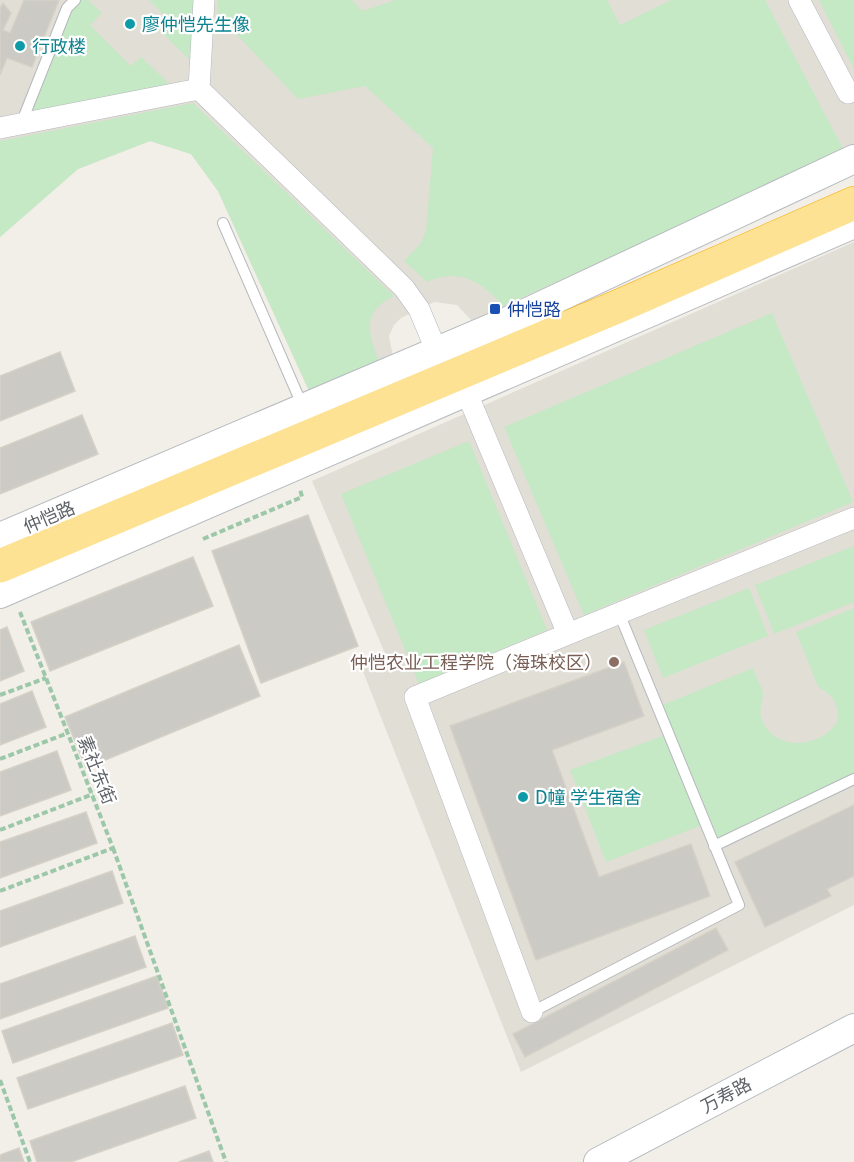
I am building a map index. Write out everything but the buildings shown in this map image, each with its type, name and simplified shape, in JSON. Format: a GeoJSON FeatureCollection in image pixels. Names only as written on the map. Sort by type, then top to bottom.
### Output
{"type":"FeatureCollection","features":[{"type":"Feature","properties":{"kind":"highway"},"geometry":{"type":"LineString","coordinates":[[619,306],[854,185]]}},
{"type":"Feature","properties":{"kind":"highway"},"geometry":{"type":"LineString","coordinates":[[4,583],[619,306],[854,203]]}},
{"type":"Feature","properties":{"kind":"main road","name":"仲恺路"},"geometry":{"type":"LineString","coordinates":[[0,537],[437,352],[630,266],[854,159]]}},
{"type":"Feature","properties":{"kind":"main road"},"geometry":{"type":"LineString","coordinates":[[4,583],[466,391],[854,224]]}},
{"type":"Feature","properties":{"kind":"main road","name":"万寿路"},"geometry":{"type":"LineString","coordinates":[[598,1162],[854,1028]]}},
{"type":"Feature","properties":{"kind":"street"},"geometry":{"type":"LineString","coordinates":[[204,0],[199,89],[404,288],[419,309],[437,352]]}},
{"type":"Feature","properties":{"kind":"street"},"geometry":{"type":"LineString","coordinates":[[799,0],[848,93]]}},
{"type":"Feature","properties":{"kind":"street"},"geometry":{"type":"LineString","coordinates":[[10,126],[199,89]]}},
{"type":"Feature","properties":{"kind":"street"},"geometry":{"type":"LineString","coordinates":[[466,391],[568,634]]}},
{"type":"Feature","properties":{"kind":"street"},"geometry":{"type":"LineString","coordinates":[[532,1012],[415,696],[854,518]]}},
{"type":"Feature","properties":{"kind":"lane"},"geometry":{"type":"LineString","coordinates":[[10,126],[67,9],[75,0]]}},
{"type":"Feature","properties":{"kind":"lane"},"geometry":{"type":"LineString","coordinates":[[223,223],[304,410]]}},
{"type":"Feature","properties":{"kind":"lane"},"geometry":{"type":"LineString","coordinates":[[532,1012],[739,905],[619,613]]}},
{"type":"Feature","properties":{"kind":"lane"},"geometry":{"type":"LineString","coordinates":[[714,846],[854,779]]}},
{"type":"Feature","properties":{"kind":"path"},"geometry":{"type":"LineString","coordinates":[[203,539],[302,497]]}},
{"type":"Feature","properties":{"kind":"path","name":"素社东街"},"geometry":{"type":"LineString","coordinates":[[4,583],[93,794],[226,1162]]}},
{"type":"Feature","properties":{"kind":"path"},"geometry":{"type":"LineString","coordinates":[[0,696],[46,678]]}},
{"type":"Feature","properties":{"kind":"path"},"geometry":{"type":"LineString","coordinates":[[0,759],[68,733]]}},
{"type":"Feature","properties":{"kind":"path"},"geometry":{"type":"LineString","coordinates":[[0,830],[93,794]]}},
{"type":"Feature","properties":{"kind":"path"},"geometry":{"type":"LineString","coordinates":[[0,891],[113,848]]}},
{"type":"Feature","properties":{"kind":"path"},"geometry":{"type":"LineString","coordinates":[[0,1080],[30,1162]]}},
{"type":"Feature","properties":{"kind":"shaded area"},"geometry":{"type":"Polygon","coordinates":[[[0,0],[854,0],[854,146],[472,321],[457,305],[434,302],[401,318],[394,325],[389,336],[393,357],[310,393],[218,191],[191,154],[150,141],[78,169],[0,237],[0,0]]]}},
{"type":"Feature","properties":{"kind":"shaded area","name":"仲恺农业工程学院（海珠校区）"},"geometry":{"type":"Polygon","coordinates":[[[854,242],[854,905],[521,1072],[362,669],[386,656],[312,481],[854,242]]]}},
{"type":"Feature","properties":{"kind":"green space"},"geometry":{"type":"Polygon","coordinates":[[[75,0],[88,0],[102,13],[90,25],[131,66],[141,57],[179,93],[21,124],[75,0]]]}},
{"type":"Feature","properties":{"kind":"green space"},"geometry":{"type":"Polygon","coordinates":[[[149,0],[204,0],[200,70],[162,33],[172,23],[149,0]]]}},
{"type":"Feature","properties":{"kind":"green space"},"geometry":{"type":"Polygon","coordinates":[[[218,0],[352,0],[362,11],[396,0],[607,0],[620,25],[671,0],[765,0],[844,151],[503,306],[487,290],[469,279],[449,276],[427,282],[404,261],[421,243],[426,231],[433,148],[365,86],[298,99],[217,14],[218,0]]]}},
{"type":"Feature","properties":{"kind":"green space"},"geometry":{"type":"Polygon","coordinates":[[[819,0],[854,0],[854,69],[819,0]]]}},
{"type":"Feature","properties":{"kind":"green space"},"geometry":{"type":"Polygon","coordinates":[[[193,103],[394,296],[376,309],[370,324],[372,342],[379,362],[310,393],[218,191],[191,154],[150,141],[78,169],[0,237],[0,141],[193,103]]]}},
{"type":"Feature","properties":{"kind":"green space"},"geometry":{"type":"Polygon","coordinates":[[[772,313],[853,502],[584,615],[504,427],[772,313]]]}},
{"type":"Feature","properties":{"kind":"green space"},"geometry":{"type":"Polygon","coordinates":[[[469,441],[547,630],[419,684],[341,494],[469,441]]]}},
{"type":"Feature","properties":{"kind":"green space"},"geometry":{"type":"Polygon","coordinates":[[[854,546],[854,602],[774,634],[755,585],[854,546]]]}},
{"type":"Feature","properties":{"kind":"green space"},"geometry":{"type":"Polygon","coordinates":[[[749,588],[768,636],[663,678],[644,630],[749,588]]]}},
{"type":"Feature","properties":{"kind":"green space"},"geometry":{"type":"Polygon","coordinates":[[[854,608],[854,779],[714,846],[705,824],[606,862],[570,770],[668,734],[658,707],[753,668],[762,691],[761,717],[767,729],[776,737],[798,743],[821,737],[831,730],[838,720],[837,709],[831,696],[818,687],[796,632],[854,608]]]}},
{"type":"Feature","properties":{"kind":"place","name":"廖仲恺先生像"},"geometry":{"type":"Point","coordinates":[130,24]}},
{"type":"Feature","properties":{"kind":"place","name":"行政楼"},"geometry":{"type":"Point","coordinates":[20,46]}},
{"type":"Feature","properties":{"kind":"place","name":"仲恺路"},"geometry":{"type":"Point","coordinates":[495,309]}},
{"type":"Feature","properties":{"kind":"place","name":"仲恺农业工程学院（海珠校区）"},"geometry":{"type":"Point","coordinates":[614,662]}},
{"type":"Feature","properties":{"kind":"place","name":"D幢 学生宿舍"},"geometry":{"type":"Point","coordinates":[523,797]}}]}
